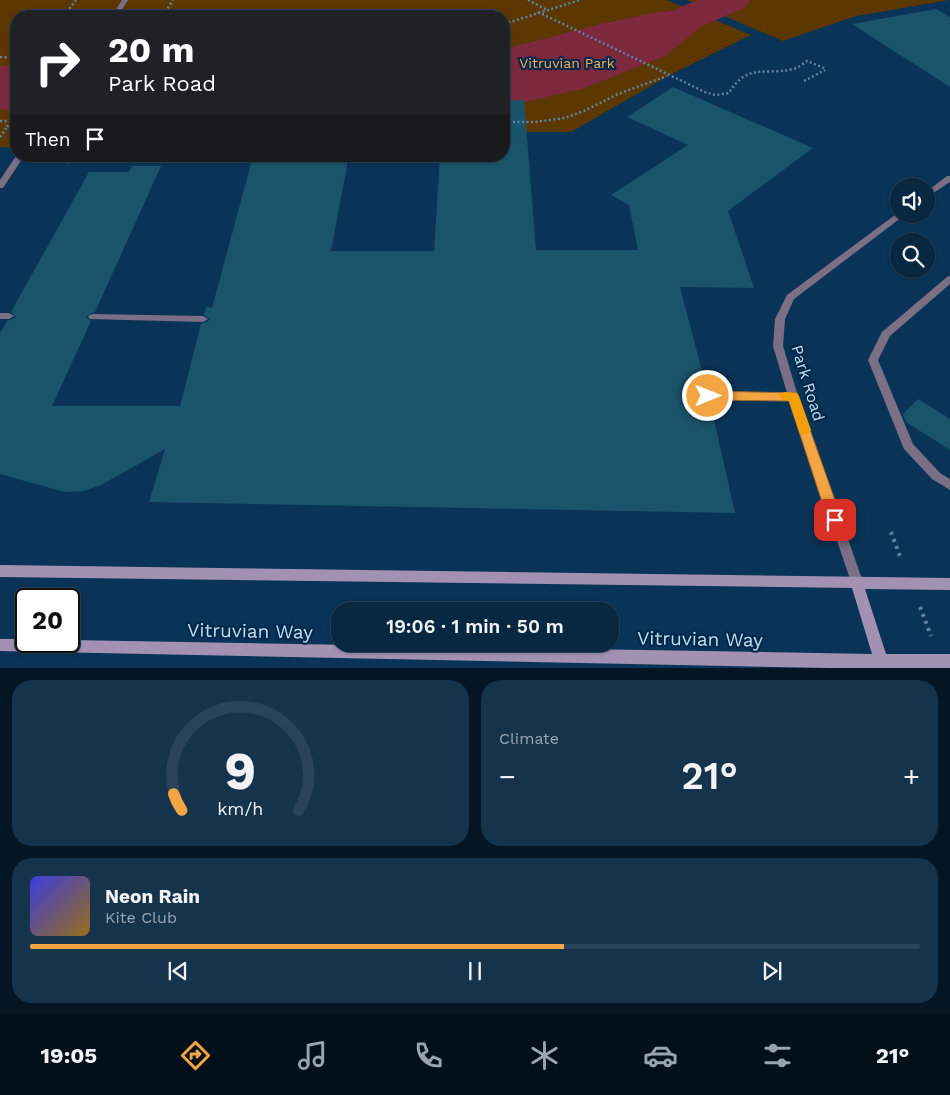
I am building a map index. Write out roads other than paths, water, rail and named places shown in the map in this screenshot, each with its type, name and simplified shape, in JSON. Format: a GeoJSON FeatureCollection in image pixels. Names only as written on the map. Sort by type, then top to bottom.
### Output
{"type":"FeatureCollection","features":[{"type":"Feature","properties":{"kind":"main road"},"geometry":{"type":"LineString","coordinates":[[0,571],[950,584]]}},
{"type":"Feature","properties":{"kind":"main road"},"geometry":{"type":"LineString","coordinates":[[857,582],[882,664]]}},
{"type":"Feature","properties":{"kind":"main road","name":"Vitruvian Way"},"geometry":{"type":"LineString","coordinates":[[0,645],[882,664],[950,661]]}},
{"type":"Feature","properties":{"kind":"street"},"geometry":{"type":"LineString","coordinates":[[0,186],[16,162]]}},
{"type":"Feature","properties":{"kind":"street"},"geometry":{"type":"LineString","coordinates":[[935,189],[950,178]]}},
{"type":"Feature","properties":{"kind":"street","name":"Park Road"},"geometry":{"type":"LineString","coordinates":[[857,582],[793,396],[778,346],[780,319],[790,297],[890,223]]}},
{"type":"Feature","properties":{"kind":"street"},"geometry":{"type":"LineString","coordinates":[[950,279],[886,334],[873,360],[908,446],[936,476],[950,485]]}},
{"type":"Feature","properties":{"kind":"street"},"geometry":{"type":"LineString","coordinates":[[93,317],[203,319]]}},
{"type":"Feature","properties":{"kind":"street"},"geometry":{"type":"LineString","coordinates":[[708,396],[793,396]]}},
{"type":"Feature","properties":{"kind":"waterway"},"geometry":{"type":"LineString","coordinates":[[510,71],[568,58],[684,20],[731,0]]}},
{"type":"Feature","properties":{"kind":"park label","name":"Vitruvian Park"},"geometry":{"type":"Point","coordinates":[567,63]}}]}
